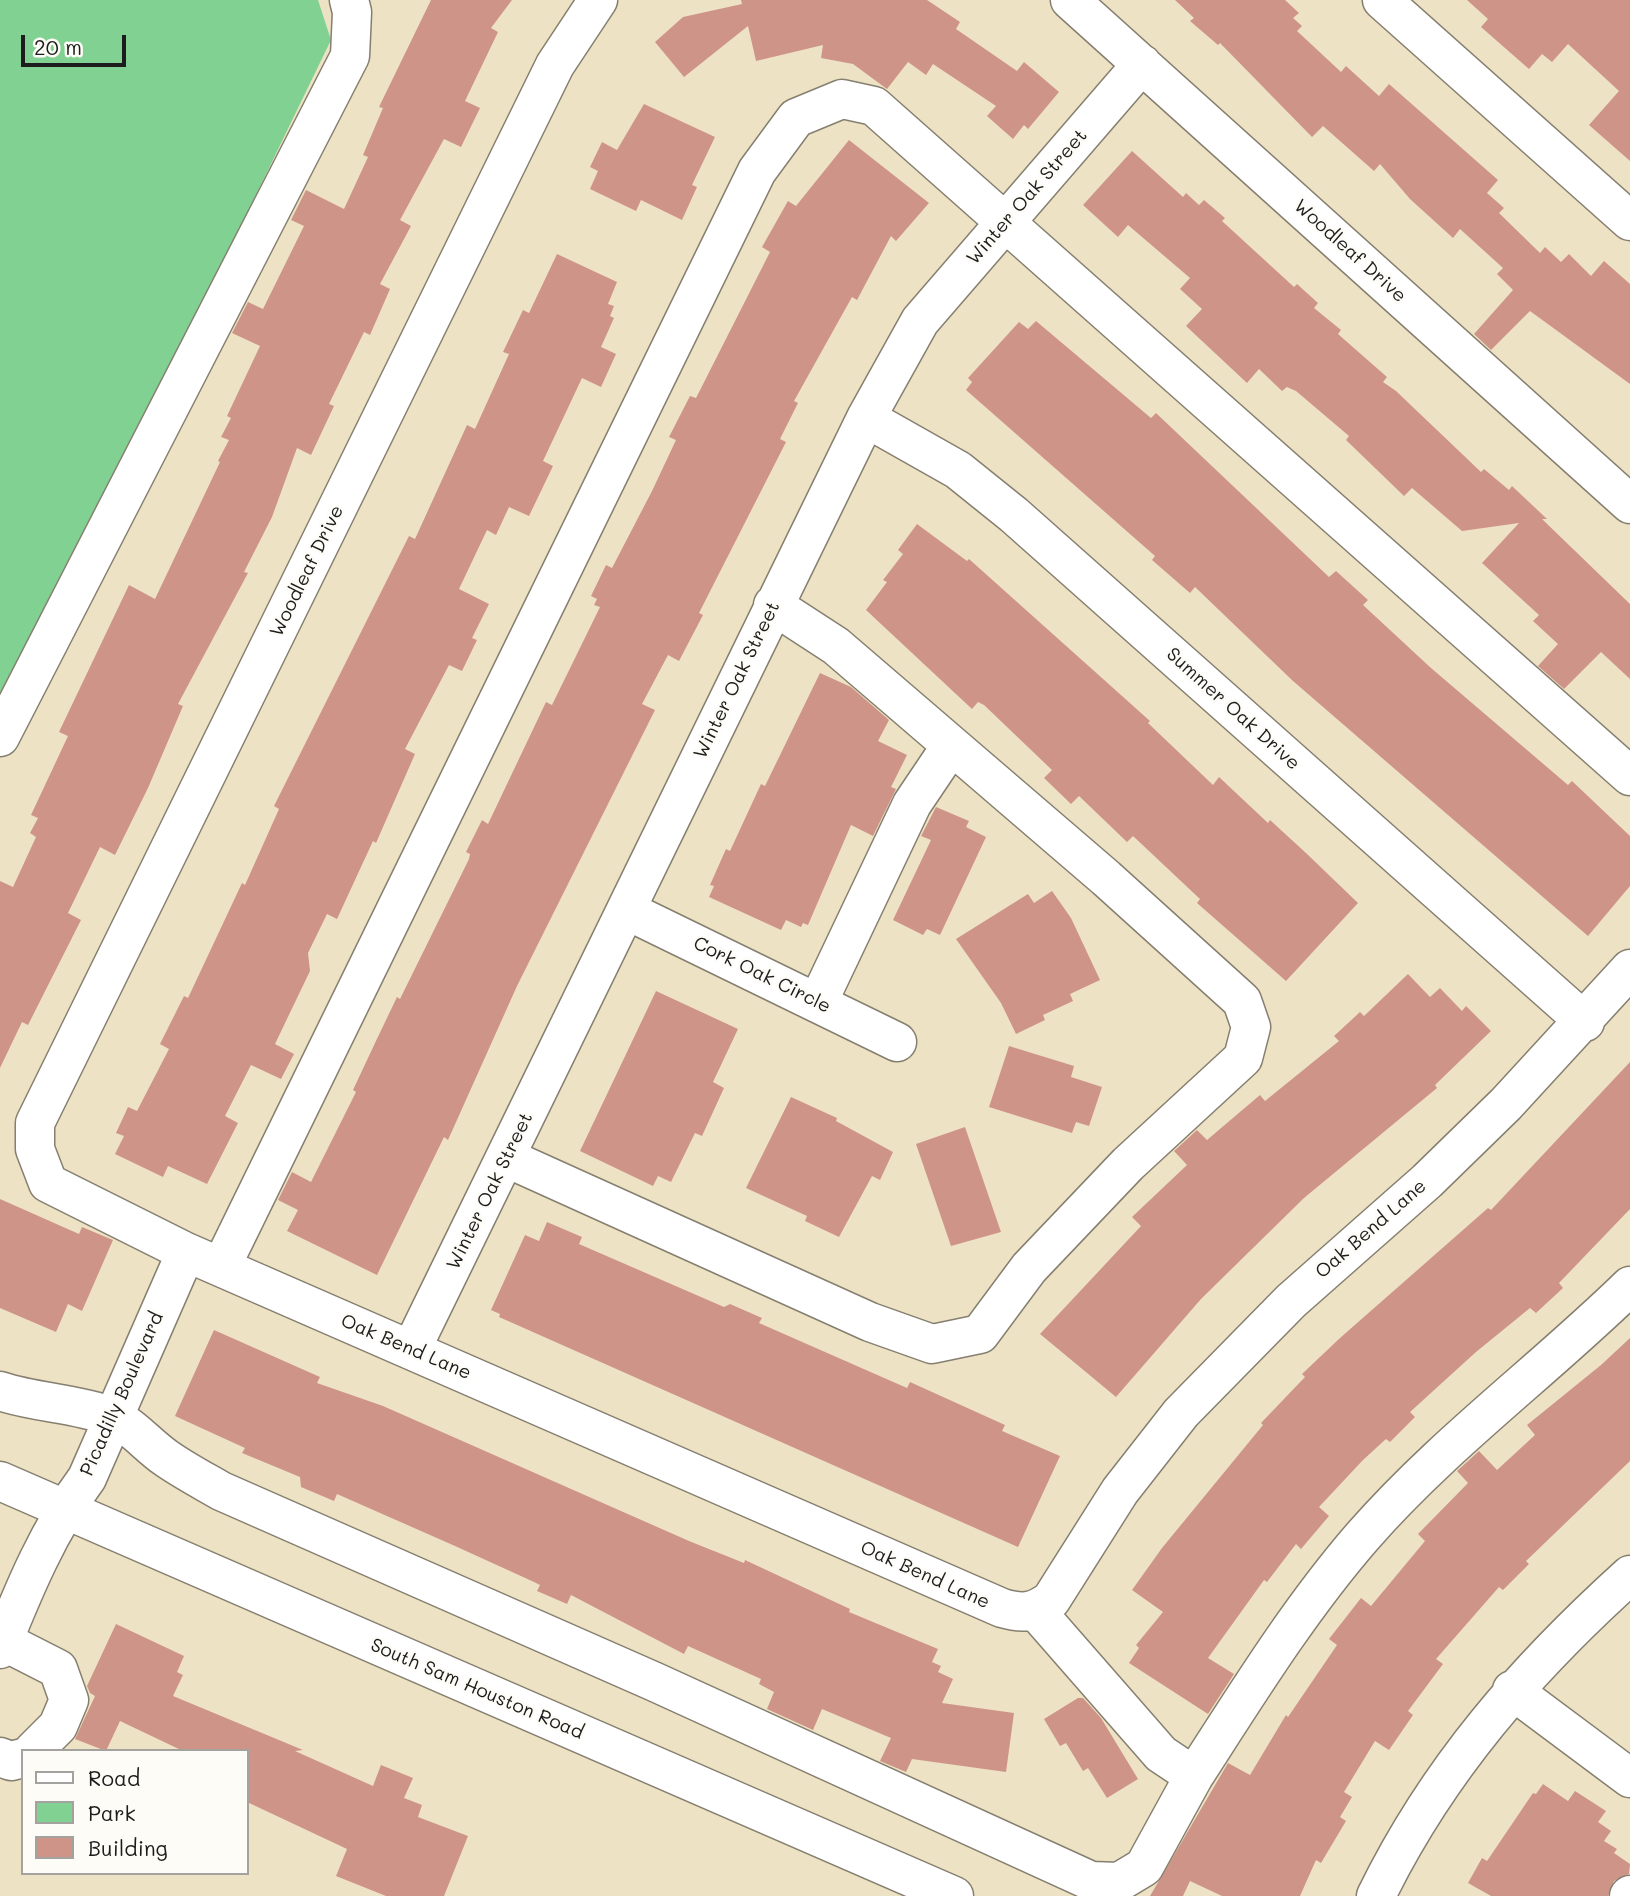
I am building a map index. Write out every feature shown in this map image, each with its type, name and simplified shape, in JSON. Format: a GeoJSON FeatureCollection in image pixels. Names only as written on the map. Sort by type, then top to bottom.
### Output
{"type":"FeatureCollection","features":[{"type":"Feature","properties":{"kind":"street"},"geometry":{"type":"LineString","coordinates":[[0,737],[350,56],[352,12],[349,0]]}},
{"type":"Feature","properties":{"kind":"street","name":"Woodleaf Drive"},"geometry":{"type":"LineString","coordinates":[[35,1149],[35,1123],[555,65],[598,0]]}},
{"type":"Feature","properties":{"kind":"street","name":"Woodleaf Drive"},"geometry":{"type":"LineString","coordinates":[[1070,0],[1630,504]]}},
{"type":"Feature","properties":{"kind":"street"},"geometry":{"type":"LineString","coordinates":[[1382,0],[1630,221]]}},
{"type":"Feature","properties":{"kind":"street","name":"Winter Oak Street"},"geometry":{"type":"LineString","coordinates":[[412,1348],[507,1158],[773,605],[866,418],[920,321],[1003,222],[1143,64]]}},
{"type":"Feature","properties":{"kind":"street"},"geometry":{"type":"LineString","coordinates":[[221,1267],[757,171],[796,118],[842,99],[874,106],[1630,776]]}},
{"type":"Feature","properties":{"kind":"street","name":"Summer Oak Drive"},"geometry":{"type":"LineString","coordinates":[[866,418],[958,470],[1014,515],[1585,1021]]}},
{"type":"Feature","properties":{"kind":"street"},"geometry":{"type":"LineString","coordinates":[[507,1158],[870,1322],[932,1344],[980,1334],[1029,1268],[1101,1192],[1243,1058],[1251,1027],[1242,1001],[1074,851],[836,646],[773,605]]}},
{"type":"Feature","properties":{"kind":"street"},"geometry":{"type":"LineString","coordinates":[[818,1002],[912,804],[951,746]]}},
{"type":"Feature","properties":{"kind":"street","name":"Cork Oak Circle"},"geometry":{"type":"LineString","coordinates":[[626,910],[897,1042]]}},
{"type":"Feature","properties":{"kind":"street","name":"Oak Bend Lane"},"geometry":{"type":"LineString","coordinates":[[35,1149],[40,1169],[48,1183],[186,1252],[412,1348],[1002,1608],[1019,1613],[1036,1611],[1051,1600],[1120,1491],[1181,1413],[1291,1301],[1447,1161],[1585,1021],[1630,969]]}},
{"type":"Feature","properties":{"kind":"street","name":"Picadilly Boulevard"},"geometry":{"type":"LineString","coordinates":[[1,1645],[64,1509],[87,1478],[186,1252]]}},
{"type":"Feature","properties":{"kind":"street"},"geometry":{"type":"LineString","coordinates":[[0,1391],[27,1400],[89,1410],[112,1417],[131,1428],[164,1457],[221,1492],[655,1682],[1091,1881],[1119,1882],[1143,1867],[1194,1776],[1271,1655],[1364,1535],[1424,1475],[1630,1286]]}},
{"type":"Feature","properties":{"kind":"street","name":"South Sam Houston Road"},"geometry":{"type":"LineString","coordinates":[[0,1481],[954,1896]]}},
{"type":"Feature","properties":{"kind":"street"},"geometry":{"type":"LineString","coordinates":[[1376,1896],[1393,1862],[1446,1777],[1512,1690],[1630,1575]]}},
{"type":"Feature","properties":{"kind":"street"},"geometry":{"type":"LineString","coordinates":[[1036,1611],[1161,1754],[1194,1776]]}},
{"type":"Feature","properties":{"kind":"street"},"geometry":{"type":"LineString","coordinates":[[1,1645],[58,1670],[69,1700],[58,1726],[35,1749]]}},
{"type":"Feature","properties":{"kind":"street"},"geometry":{"type":"LineString","coordinates":[[1512,1690],[1630,1778]]}},
{"type":"Feature","properties":{"kind":"street"},"geometry":{"type":"LineString","coordinates":[[0,1758],[11,1761],[21,1758]]}},
{"type":"Feature","properties":{"kind":"green space"},"geometry":{"type":"Polygon","coordinates":[[[0,0],[318,0],[331,40],[0,723],[0,0]]]}},
{"type":"Feature","properties":{"kind":"building"},"geometry":{"type":"Polygon","coordinates":[[[431,0],[512,0],[491,28],[498,32],[465,101],[480,108],[461,147],[444,139],[400,220],[411,226],[380,284],[390,289],[370,335],[364,332],[329,404],[334,406],[311,455],[297,448],[272,517],[244,572],[248,573],[178,704],[183,706],[148,788],[115,855],[100,847],[68,913],[81,920],[28,1025],[22,1022],[0,1068],[0,881],[13,887],[36,837],[30,833],[38,818],[31,815],[68,736],[59,732],[129,585],[155,599],[220,462],[218,461],[229,440],[221,437],[231,418],[227,416],[260,346],[232,333],[248,302],[263,309],[304,226],[291,220],[306,190],[344,209],[368,157],[363,155],[383,108],[379,107],[431,0]]]}},
{"type":"Feature","properties":{"kind":"building"},"geometry":{"type":"Polygon","coordinates":[[[741,0],[927,0],[960,22],[956,29],[1017,71],[1024,62],[1059,92],[1028,129],[1024,125],[1013,139],[987,116],[996,106],[933,64],[926,75],[908,62],[887,89],[853,64],[821,58],[823,45],[756,61],[748,26],[684,77],[655,42],[683,17],[742,4],[741,0]]]}},
{"type":"Feature","properties":{"kind":"building"},"geometry":{"type":"Polygon","coordinates":[[[1175,0],[1285,0],[1299,13],[1293,18],[1302,26],[1297,31],[1341,72],[1346,66],[1379,96],[1389,84],[1498,180],[1487,193],[1504,208],[1499,213],[1540,253],[1545,247],[1561,262],[1569,254],[1591,276],[1604,261],[1630,284],[1630,384],[1530,311],[1491,350],[1474,334],[1513,290],[1497,274],[1503,268],[1460,229],[1453,238],[1410,199],[1380,164],[1374,171],[1323,126],[1312,137],[1220,43],[1218,45],[1190,21],[1194,18],[1175,0]]]}},
{"type":"Feature","properties":{"kind":"building"},"geometry":{"type":"Polygon","coordinates":[[[1467,0],[1630,0],[1630,161],[1589,125],[1619,91],[1568,44],[1552,62],[1542,54],[1529,69],[1481,27],[1488,19],[1467,0]]]}},
{"type":"Feature","properties":{"kind":"building"},"geometry":{"type":"Polygon","coordinates":[[[644,104],[715,137],[692,185],[697,187],[682,220],[641,200],[636,211],[590,189],[598,171],[590,167],[602,142],[617,150],[644,104]]]}},
{"type":"Feature","properties":{"kind":"building"},"geometry":{"type":"Polygon","coordinates":[[[849,140],[929,203],[896,241],[891,236],[857,300],[852,297],[794,401],[798,403],[780,439],[786,442],[699,613],[703,615],[679,661],[668,655],[642,704],[655,710],[517,986],[448,1140],[444,1137],[377,1275],[287,1231],[298,1210],[278,1200],[292,1172],[311,1182],[356,1092],[353,1090],[397,997],[400,999],[469,859],[470,854],[466,852],[482,820],[488,824],[546,702],[552,705],[600,607],[594,605],[597,599],[591,596],[606,565],[612,568],[676,440],[669,437],[690,396],[696,398],[770,252],[762,247],[788,201],[796,206],[849,140]]]}},
{"type":"Feature","properties":{"kind":"building"},"geometry":{"type":"Polygon","coordinates":[[[1132,151],[1183,197],[1186,193],[1199,205],[1204,200],[1225,218],[1222,221],[1294,287],[1297,284],[1318,303],[1314,308],[1341,330],[1338,334],[1387,377],[1383,382],[1396,391],[1481,472],[1484,469],[1509,490],[1512,486],[1547,519],[1542,519],[1630,604],[1630,679],[1601,652],[1564,689],[1538,666],[1558,644],[1533,621],[1539,615],[1482,563],[1519,523],[1462,531],[1412,488],[1404,496],[1346,440],[1349,436],[1296,391],[1287,387],[1282,391],[1259,369],[1247,383],[1186,326],[1202,309],[1180,289],[1190,278],[1128,225],[1118,237],[1083,205],[1132,151]]]}},
{"type":"Feature","properties":{"kind":"building"},"geometry":{"type":"Polygon","coordinates":[[[557,254],[617,282],[608,304],[614,306],[610,316],[614,318],[601,347],[616,354],[601,387],[582,378],[543,461],[553,466],[529,516],[509,507],[496,535],[487,530],[459,589],[489,604],[472,638],[477,640],[462,671],[449,665],[405,749],[415,754],[376,843],[373,841],[337,919],[327,914],[308,953],[310,971],[275,1044],[294,1054],[281,1079],[251,1065],[225,1116],[238,1123],[207,1184],[168,1166],[163,1177],[115,1154],[124,1136],[116,1133],[128,1107],[137,1111],[169,1049],[160,1044],[184,996],[188,998],[242,883],[245,885],[279,809],[274,806],[409,536],[415,539],[467,425],[475,429],[509,354],[503,352],[523,310],[529,313],[557,254]]]}},
{"type":"Feature","properties":{"kind":"building"},"geometry":{"type":"Polygon","coordinates":[[[1036,321],[1151,418],[1156,413],[1329,577],[1336,571],[1368,600],[1363,605],[1431,668],[1568,785],[1572,781],[1630,836],[1630,886],[1588,936],[1293,681],[1195,587],[1190,593],[1152,560],[1155,556],[966,390],[972,382],[968,378],[1019,322],[1028,329],[1036,321]]]}},
{"type":"Feature","properties":{"kind":"building"},"geometry":{"type":"Polygon","coordinates":[[[917,524],[967,561],[969,559],[1150,721],[1148,723],[1213,785],[1219,777],[1268,823],[1270,820],[1358,903],[1286,981],[1197,903],[1200,899],[1133,836],[1127,842],[1079,796],[1071,804],[1044,778],[1052,770],[984,705],[978,702],[972,709],[866,610],[887,582],[883,580],[903,554],[898,550],[917,524]]]}},
{"type":"Feature","properties":{"kind":"building"},"geometry":{"type":"Polygon","coordinates":[[[820,673],[851,687],[889,720],[878,741],[907,755],[891,787],[896,789],[873,836],[851,825],[808,925],[803,923],[801,927],[786,920],[781,930],[709,897],[714,886],[710,885],[726,849],[730,851],[761,784],[765,786],[820,673]]]}},
{"type":"Feature","properties":{"kind":"building"},"geometry":{"type":"Polygon","coordinates":[[[936,807],[969,821],[966,827],[986,837],[940,935],[927,929],[923,935],[893,920],[931,840],[921,836],[936,807]]]}},
{"type":"Feature","properties":{"kind":"building"},"geometry":{"type":"Polygon","coordinates":[[[1052,891],[1071,918],[1100,980],[1070,994],[1073,1001],[1043,1015],[1045,1020],[1016,1034],[1001,1003],[956,939],[1028,894],[1034,903],[1052,891]]]}},
{"type":"Feature","properties":{"kind":"building"},"geometry":{"type":"Polygon","coordinates":[[[1408,974],[1430,997],[1440,988],[1462,1011],[1466,1006],[1491,1031],[1435,1085],[1437,1088],[1304,1198],[1201,1299],[1116,1397],[1040,1334],[1141,1226],[1132,1217],[1187,1165],[1174,1151],[1197,1130],[1207,1140],[1260,1095],[1265,1101],[1339,1041],[1334,1036],[1360,1012],[1364,1016],[1408,974]]]}},
{"type":"Feature","properties":{"kind":"building"},"geometry":{"type":"Polygon","coordinates":[[[656,991],[738,1029],[713,1082],[724,1088],[702,1136],[695,1133],[671,1182],[658,1176],[653,1186],[580,1151],[656,991]]]}},
{"type":"Feature","properties":{"kind":"building"},"geometry":{"type":"Polygon","coordinates":[[[1009,1046],[1074,1066],[1071,1077],[1102,1087],[1089,1126],[1076,1122],[1072,1133],[989,1107],[1009,1046]]]}},
{"type":"Feature","properties":{"kind":"building"},"geometry":{"type":"Polygon","coordinates":[[[1630,1062],[1630,1209],[1559,1283],[1563,1288],[1536,1313],[1530,1308],[1476,1352],[1410,1412],[1415,1417],[1390,1442],[1386,1439],[1363,1460],[1319,1507],[1329,1516],[1301,1549],[1296,1544],[1267,1582],[1264,1580],[1208,1658],[1234,1674],[1208,1714],[1129,1663],[1139,1648],[1136,1645],[1163,1612],[1132,1590],[1162,1548],[1263,1425],[1261,1423],[1305,1377],[1302,1374],[1340,1338],[1488,1208],[1491,1210],[1630,1062]]]}},
{"type":"Feature","properties":{"kind":"building"},"geometry":{"type":"Polygon","coordinates":[[[791,1097],[837,1118],[836,1121],[893,1152],[880,1180],[872,1176],[839,1237],[805,1221],[807,1216],[746,1188],[791,1097]]]}},
{"type":"Feature","properties":{"kind":"building"},"geometry":{"type":"Polygon","coordinates":[[[965,1127],[1001,1232],[951,1246],[916,1144],[965,1127]]]}},
{"type":"Feature","properties":{"kind":"building"},"geometry":{"type":"Polygon","coordinates":[[[0,1199],[79,1234],[82,1227],[113,1240],[82,1311],[68,1304],[56,1332],[0,1308],[0,1199]]]}},
{"type":"Feature","properties":{"kind":"building"},"geometry":{"type":"Polygon","coordinates":[[[547,1222],[582,1237],[579,1244],[724,1307],[730,1304],[762,1318],[759,1323],[907,1388],[910,1382],[1005,1425],[1002,1431],[1060,1456],[1018,1547],[499,1317],[500,1314],[491,1310],[525,1235],[539,1241],[547,1222]]]}},
{"type":"Feature","properties":{"kind":"building"},"geometry":{"type":"Polygon","coordinates":[[[214,1330],[320,1377],[317,1383],[383,1406],[689,1541],[744,1563],[745,1560],[850,1609],[849,1612],[938,1649],[932,1662],[941,1666],[938,1672],[953,1679],[942,1703],[1014,1713],[1006,1772],[912,1759],[906,1772],[880,1761],[891,1738],[822,1709],[813,1730],[767,1709],[774,1692],[759,1684],[761,1679],[688,1646],[684,1654],[571,1595],[567,1604],[537,1591],[540,1585],[534,1582],[337,1494],[334,1501],[301,1487],[300,1477],[242,1453],[245,1448],[175,1416],[214,1330]]]}},
{"type":"Feature","properties":{"kind":"building"},"geometry":{"type":"Polygon","coordinates":[[[1630,1338],[1630,1461],[1526,1561],[1529,1564],[1503,1590],[1499,1587],[1436,1659],[1443,1664],[1408,1711],[1413,1715],[1389,1750],[1375,1741],[1344,1792],[1352,1797],[1340,1817],[1346,1821],[1321,1863],[1316,1860],[1300,1896],[1222,1896],[1190,1881],[1183,1896],[1150,1896],[1228,1763],[1250,1775],[1286,1715],[1288,1717],[1337,1645],[1329,1639],[1361,1598],[1371,1606],[1425,1541],[1418,1534],[1468,1483],[1457,1471],[1479,1451],[1497,1470],[1535,1435],[1527,1425],[1630,1338]]]}},
{"type":"Feature","properties":{"kind":"building"},"geometry":{"type":"Polygon","coordinates":[[[116,1624],[184,1656],[177,1672],[183,1675],[173,1696],[303,1750],[295,1751],[373,1786],[381,1765],[413,1778],[404,1798],[422,1805],[418,1817],[468,1836],[444,1896],[386,1896],[336,1876],[347,1849],[248,1802],[248,1749],[179,1749],[120,1721],[107,1749],[75,1739],[95,1696],[87,1686],[116,1624]]]}},
{"type":"Feature","properties":{"kind":"building"},"geometry":{"type":"Polygon","coordinates":[[[1078,1698],[1083,1698],[1101,1718],[1138,1779],[1107,1798],[1088,1768],[1083,1771],[1066,1743],[1060,1746],[1044,1719],[1078,1698]]]}},
{"type":"Feature","properties":{"kind":"building"},"geometry":{"type":"Polygon","coordinates":[[[1543,1784],[1568,1801],[1575,1791],[1606,1811],[1598,1822],[1611,1831],[1604,1841],[1617,1849],[1614,1853],[1630,1864],[1629,1874],[1614,1881],[1608,1896],[1491,1896],[1468,1883],[1482,1858],[1487,1861],[1533,1793],[1536,1794],[1543,1784]]]}}]}
